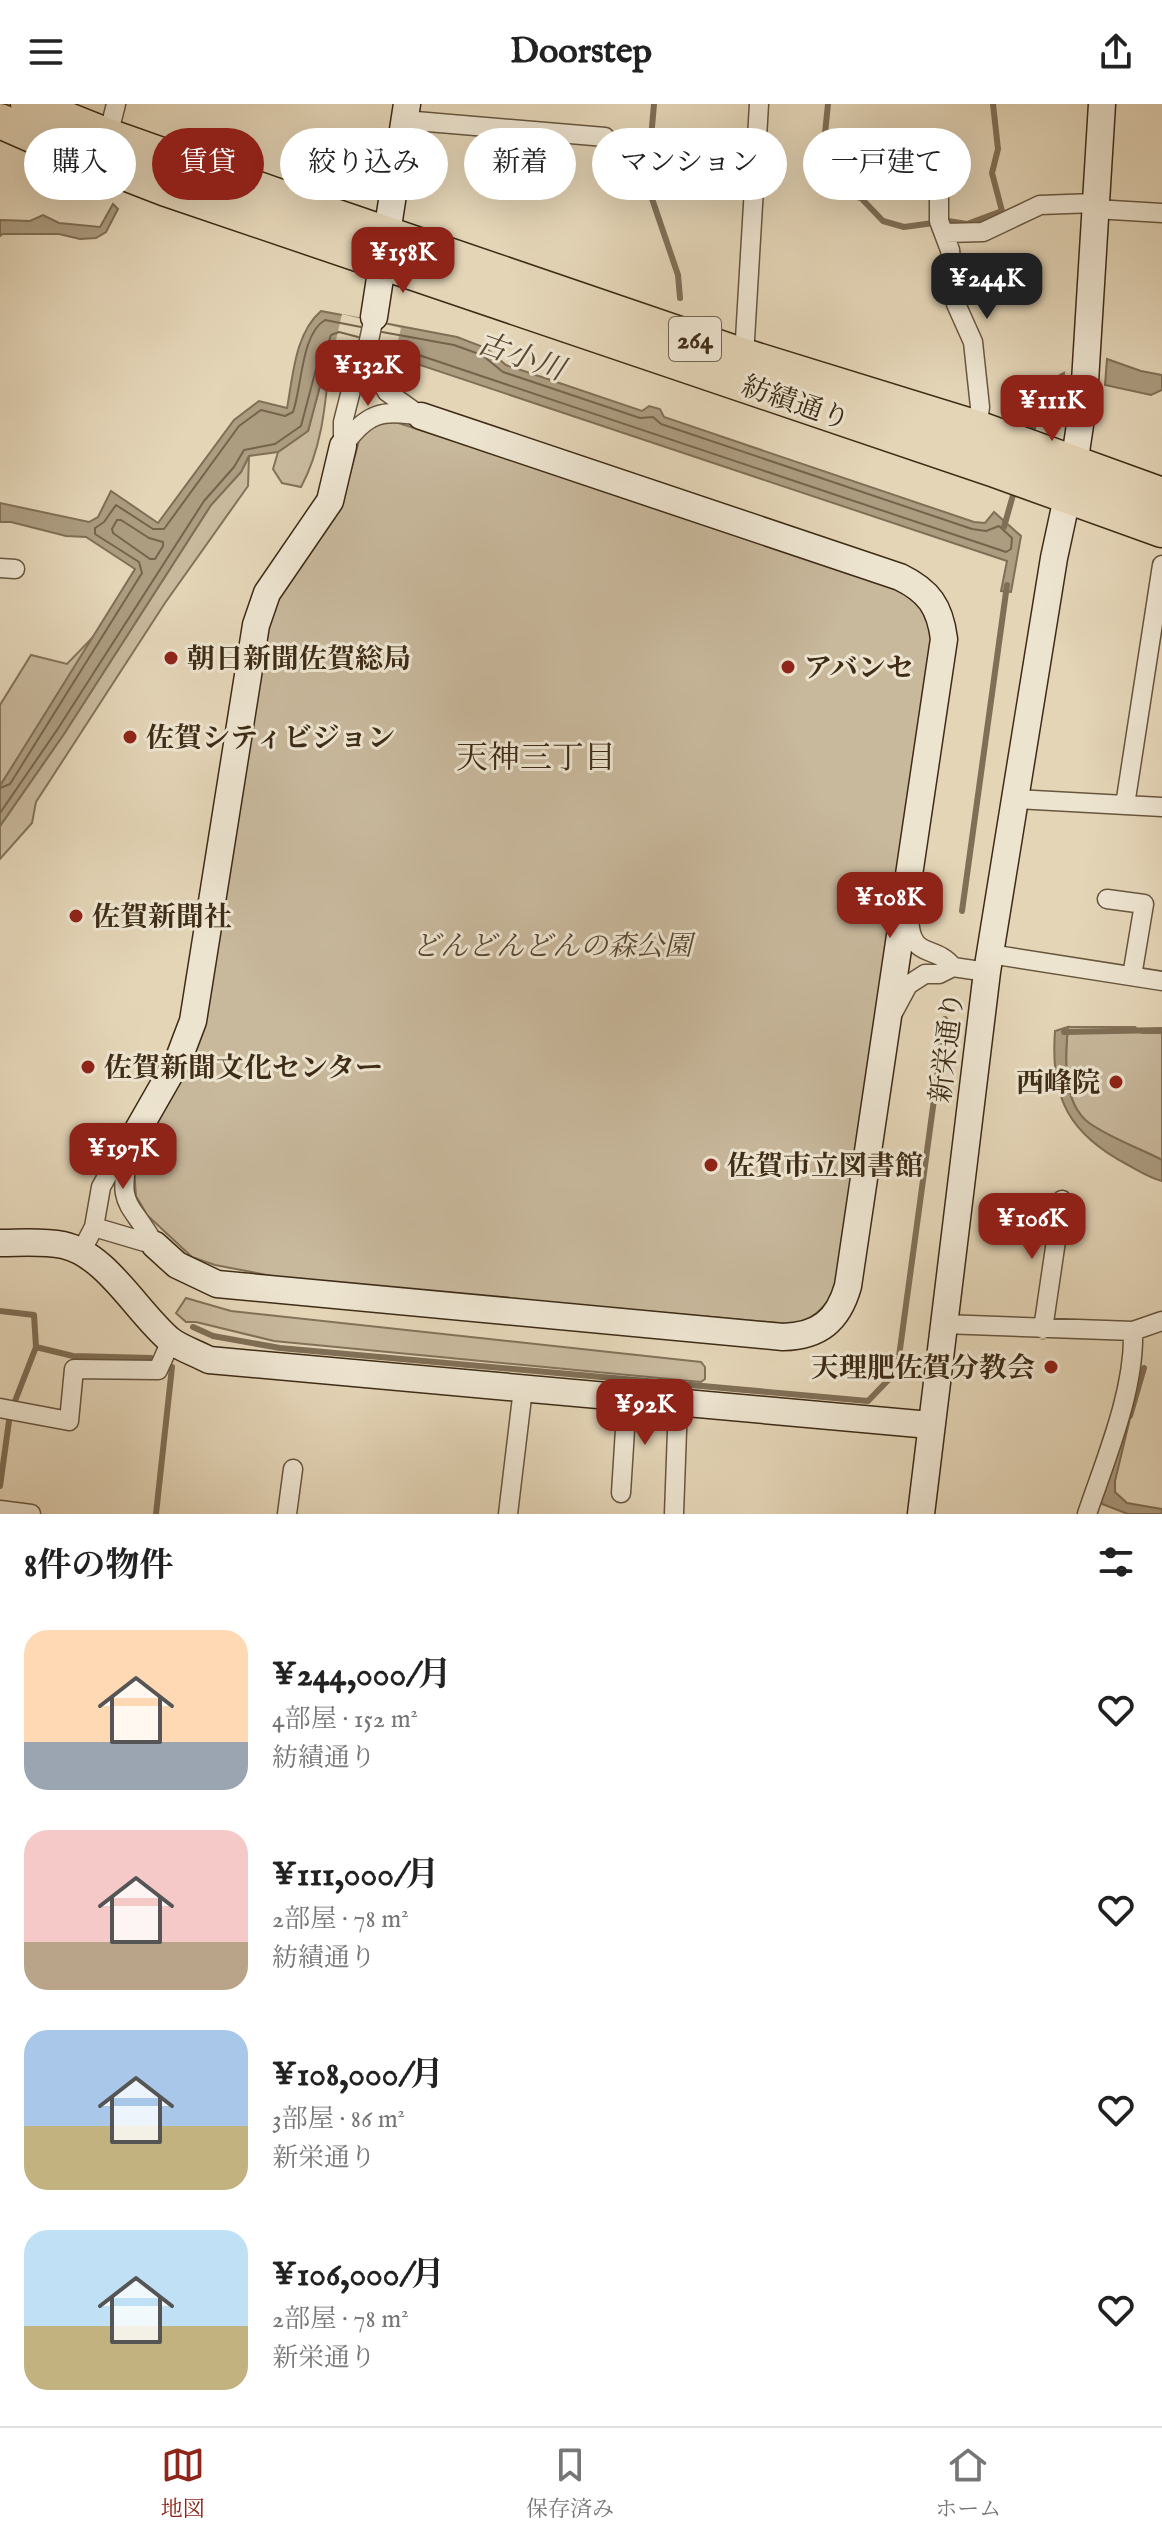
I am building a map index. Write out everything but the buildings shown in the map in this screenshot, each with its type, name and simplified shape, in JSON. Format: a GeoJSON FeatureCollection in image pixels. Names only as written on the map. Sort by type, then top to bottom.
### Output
{"type":"FeatureCollection","features":[{"type":"Feature","properties":{"kind":"highway","name":"264"},"geometry":{"type":"LineString","coordinates":[[28,104],[112,120],[385,249]]}},
{"type":"Feature","properties":{"kind":"highway","name":"264"},"geometry":{"type":"LineString","coordinates":[[0,121],[166,189],[385,249]]}},
{"type":"Feature","properties":{"kind":"highway","name":"紡績通り"},"geometry":{"type":"LineString","coordinates":[[385,249],[744,356],[992,446],[1061,477],[1162,530]]}},
{"type":"Feature","properties":{"kind":"highway","name":"紡績通り"},"geometry":{"type":"LineString","coordinates":[[385,249],[992,446]]}},
{"type":"Feature","properties":{"kind":"highway","name":"紡績通り"},"geometry":{"type":"LineString","coordinates":[[1061,477],[1162,495]]}},
{"type":"Feature","properties":{"kind":"street"},"geometry":{"type":"LineString","coordinates":[[744,356],[759,104]]}},
{"type":"Feature","properties":{"kind":"street","name":"新栄通り"},"geometry":{"type":"LineString","coordinates":[[921,1514],[989,963],[1054,558],[1061,477],[1084,398],[1102,104]]}},
{"type":"Feature","properties":{"kind":"street"},"geometry":{"type":"LineString","coordinates":[[421,416],[387,392],[366,354],[406,112],[592,135]]}},
{"type":"Feature","properties":{"kind":"street"},"geometry":{"type":"LineString","coordinates":[[941,200],[942,226],[950,250],[956,304],[973,342],[980,407],[992,446]]}},
{"type":"Feature","properties":{"kind":"street"},"geometry":{"type":"LineString","coordinates":[[942,226],[983,232],[1040,205],[1095,206],[1162,213]]}},
{"type":"Feature","properties":{"kind":"street"},"geometry":{"type":"LineString","coordinates":[[81,1252],[94,1227],[101,1187],[179,1058],[193,1021],[256,625],[267,593],[330,501],[343,446],[343,422],[359,359],[366,354]]}},
{"type":"Feature","properties":{"kind":"street"},"geometry":{"type":"LineString","coordinates":[[131,1142],[123,1191],[129,1210],[155,1245],[177,1265],[217,1284],[783,1337],[803,1336],[818,1329],[833,1317],[843,1303],[944,639],[942,620],[935,603],[926,592],[900,577],[421,416],[395,412],[377,415],[362,421],[343,446]]}},
{"type":"Feature","properties":{"kind":"street"},"geometry":{"type":"LineString","coordinates":[[1125,805],[1162,565]]}},
{"type":"Feature","properties":{"kind":"street"},"geometry":{"type":"LineString","coordinates":[[1015,799],[1162,807]]}},
{"type":"Feature","properties":{"kind":"street"},"geometry":{"type":"LineString","coordinates":[[907,875],[910,935],[923,951],[945,957],[953,967]]}},
{"type":"Feature","properties":{"kind":"street"},"geometry":{"type":"LineString","coordinates":[[1107,899],[1144,904],[1132,976]]}},
{"type":"Feature","properties":{"kind":"street"},"geometry":{"type":"LineString","coordinates":[[882,1048],[897,1003],[908,985],[925,974],[939,974],[953,967],[989,963],[1162,981]]}},
{"type":"Feature","properties":{"kind":"street"},"geometry":{"type":"LineString","coordinates":[[1043,1329],[1062,1200]]}},
{"type":"Feature","properties":{"kind":"street"},"geometry":{"type":"LineString","coordinates":[[94,1227],[155,1245]]}},
{"type":"Feature","properties":{"kind":"street"},"geometry":{"type":"LineString","coordinates":[[0,1243],[40,1242],[65,1245],[81,1252],[98,1264],[171,1341],[209,1360],[930,1425]]}},
{"type":"Feature","properties":{"kind":"street"},"geometry":{"type":"LineString","coordinates":[[943,1324],[1133,1331],[1162,1321]]}},
{"type":"Feature","properties":{"kind":"street"},"geometry":{"type":"LineString","coordinates":[[1087,1514],[1134,1356],[1133,1331]]}},
{"type":"Feature","properties":{"kind":"street"},"geometry":{"type":"LineString","coordinates":[[8,1410],[69,1421],[74,1369],[158,1370],[171,1341]]}},
{"type":"Feature","properties":{"kind":"street"},"geometry":{"type":"LineString","coordinates":[[508,1514],[523,1389]]}},
{"type":"Feature","properties":{"kind":"street"},"geometry":{"type":"LineString","coordinates":[[621,1493],[627,1398]]}},
{"type":"Feature","properties":{"kind":"street"},"geometry":{"type":"LineString","coordinates":[[674,1514],[678,1403]]}},
{"type":"Feature","properties":{"kind":"street"},"geometry":{"type":"LineString","coordinates":[[287,1514],[293,1469]]}},
{"type":"Feature","properties":{"kind":"street"},"geometry":{"type":"LineString","coordinates":[[0,1510],[31,1514]]}},
{"type":"Feature","properties":{"kind":"green space"},"geometry":{"type":"Polygon","coordinates":[[[329,368],[321,429],[308,473],[301,487],[282,483],[273,469],[278,452],[308,431],[324,371],[329,368]]]}},
{"type":"Feature","properties":{"kind":"green space","name":"どんどんどんの森公園"},"geometry":{"type":"Polygon","coordinates":[[[389,420],[602,488],[909,594],[925,616],[932,643],[836,1291],[822,1308],[805,1320],[790,1324],[288,1279],[215,1265],[192,1257],[147,1215],[136,1196],[134,1170],[142,1146],[193,1054],[258,662],[276,601],[345,492],[361,433],[389,420]]]}},
{"type":"Feature","properties":{"kind":"green space"},"geometry":{"type":"Polygon","coordinates":[[[249,456],[248,486],[165,603],[36,802],[32,823],[0,859],[0,826],[64,734],[211,505],[241,472],[249,456]]]}},
{"type":"Feature","properties":{"kind":"green space"},"geometry":{"type":"Polygon","coordinates":[[[95,635],[0,786],[0,705],[31,655],[67,664],[95,635]]]}},
{"type":"Feature","properties":{"kind":"green space","name":"西峰院"},"geometry":{"type":"Polygon","coordinates":[[[1068,1027],[1135,1027],[1142,1033],[1162,1033],[1162,1160],[1106,1133],[1080,1114],[1067,1078],[1068,1027]]]}},
{"type":"Feature","properties":{"kind":"green space"},"geometry":{"type":"Polygon","coordinates":[[[186,1298],[231,1311],[701,1362],[705,1367],[705,1379],[701,1382],[274,1341],[186,1322],[176,1313],[186,1298]]]}},
{"type":"Feature","properties":{"kind":"water"},"geometry":{"type":"Polygon","coordinates":[[[113,204],[118,209],[106,232],[96,238],[80,239],[59,234],[0,236],[0,220],[30,221],[43,215],[59,223],[100,227],[113,204]]]}},
{"type":"Feature","properties":{"kind":"water"},"geometry":{"type":"Polygon","coordinates":[[[321,311],[457,337],[486,348],[506,365],[642,411],[649,406],[660,409],[664,417],[974,522],[985,523],[994,512],[1021,536],[1011,592],[1001,591],[1007,561],[399,358],[395,353],[337,340],[329,368],[324,371],[308,431],[278,452],[249,456],[241,472],[211,505],[64,734],[0,826],[0,786],[135,569],[86,537],[66,536],[0,522],[0,503],[89,522],[98,517],[111,491],[158,523],[234,420],[259,401],[287,408],[300,343],[312,320],[321,311]]]}},
{"type":"Feature","properties":{"kind":"water"},"geometry":{"type":"Polygon","coordinates":[[[1107,359],[1162,375],[1162,390],[1151,395],[1105,385],[1107,359]]]}},
{"type":"Feature","properties":{"kind":"water"},"geometry":{"type":"Polygon","coordinates":[[[1064,373],[1062,399],[1024,408],[1027,397],[1064,373]]]}},
{"type":"Feature","properties":{"kind":"water"},"geometry":{"type":"Polygon","coordinates":[[[1068,1027],[1067,1078],[1080,1114],[1106,1133],[1162,1160],[1162,1181],[1108,1153],[1078,1127],[1068,1112],[1060,1095],[1054,1055],[1055,1031],[1068,1027]]]}},
{"type":"Feature","properties":{"kind":"water"},"geometry":{"type":"Polygon","coordinates":[[[1132,1410],[1115,1492],[1127,1503],[1162,1509],[1162,1514],[1128,1514],[1102,1504],[1100,1498],[1132,1410]]]}},
{"type":"Feature","properties":{"kind":"pier"},"geometry":{"type":"Polygon","coordinates":[[[342,314],[401,328],[395,353],[336,340],[342,314]]]}},
{"type":"Feature","properties":{"kind":"waterway"},"geometry":{"type":"LineString","coordinates":[[654,104],[647,184],[678,275],[680,298]]}},
{"type":"Feature","properties":{"kind":"waterway"},"geometry":{"type":"LineString","coordinates":[[828,104],[820,182],[829,189],[861,198],[883,221],[904,227],[948,221],[967,224],[1002,211],[992,173],[998,149],[993,104]]}},
{"type":"Feature","properties":{"kind":"waterway","name":"古小川"},"geometry":{"type":"LineString","coordinates":[[1055,388],[1080,384]]}},
{"type":"Feature","properties":{"kind":"waterway","name":"古小川"},"geometry":{"type":"LineString","coordinates":[[1031,435],[1041,400]]}},
{"type":"Feature","properties":{"kind":"waterway","name":"古小川"},"geometry":{"type":"LineString","coordinates":[[1004,527],[1015,488]]}},
{"type":"Feature","properties":{"kind":"waterway"},"geometry":{"type":"LineString","coordinates":[[962,911],[1007,585]]}},
{"type":"Feature","properties":{"kind":"waterway"},"geometry":{"type":"LineString","coordinates":[[193,1327],[213,1336],[280,1348],[868,1401],[897,1371],[945,1019]]}},
{"type":"Feature","properties":{"kind":"waterway"},"geometry":{"type":"LineString","coordinates":[[1064,1032],[1162,1030]]}},
{"type":"Feature","properties":{"kind":"waterway"},"geometry":{"type":"LineString","coordinates":[[0,1311],[34,1315],[36,1347],[10,1414],[0,1486]]}},
{"type":"Feature","properties":{"kind":"waterway"},"geometry":{"type":"LineString","coordinates":[[36,1347],[73,1356],[151,1358]]}},
{"type":"Feature","properties":{"kind":"waterway"},"geometry":{"type":"LineString","coordinates":[[156,1514],[172,1367]]}},
{"type":"Feature","properties":{"kind":"waterway"},"geometry":{"type":"LineString","coordinates":[[1130,1416],[1144,1368]]}},
{"type":"Feature","properties":{"kind":"place","name":"朝日新聞佐賀総局"},"geometry":{"type":"Point","coordinates":[171,658]}},
{"type":"Feature","properties":{"kind":"place","name":"アバンセ"},"geometry":{"type":"Point","coordinates":[788,667]}},
{"type":"Feature","properties":{"kind":"place","name":"佐賀シティビジョン"},"geometry":{"type":"Point","coordinates":[130,737]}},
{"type":"Feature","properties":{"kind":"place","name":"佐賀新聞社"},"geometry":{"type":"Point","coordinates":[76,916]}},
{"type":"Feature","properties":{"kind":"place","name":"佐賀新聞文化センター"},"geometry":{"type":"Point","coordinates":[88,1067]}},
{"type":"Feature","properties":{"kind":"place","name":"西峰院"},"geometry":{"type":"Point","coordinates":[1116,1082]}},
{"type":"Feature","properties":{"kind":"place","name":"佐賀市立図書館"},"geometry":{"type":"Point","coordinates":[711,1165]}},
{"type":"Feature","properties":{"kind":"place","name":"天理肥佐賀分教会"},"geometry":{"type":"Point","coordinates":[1051,1367]}},
{"type":"Feature","properties":{"kind":"district","name":"天神三丁目"},"geometry":{"type":"Point","coordinates":[536,757]}}]}
